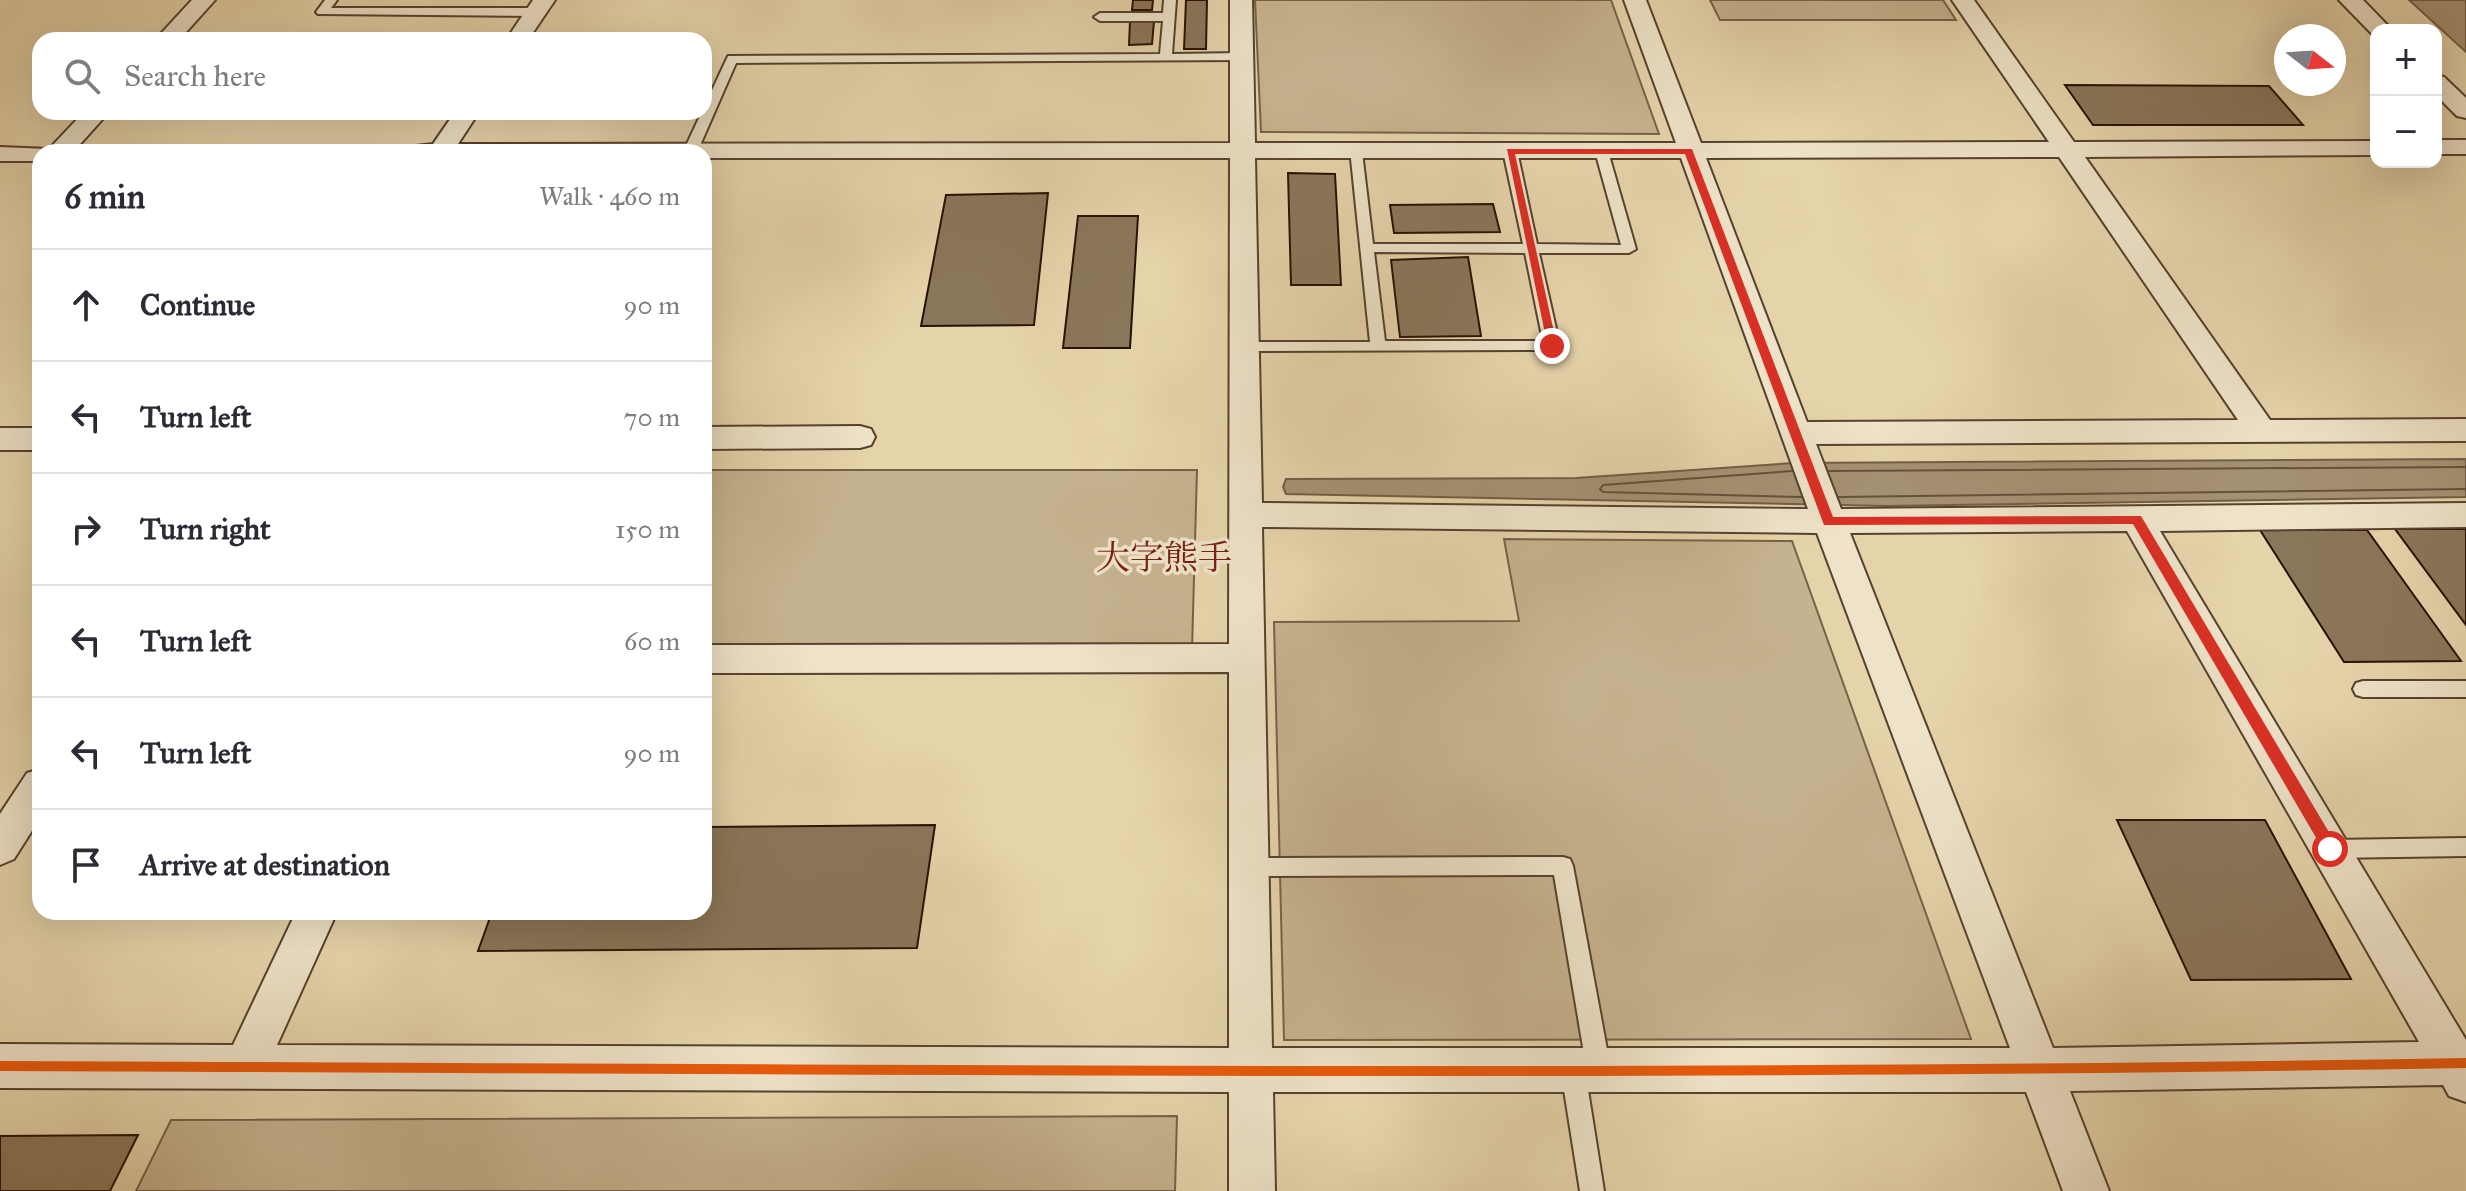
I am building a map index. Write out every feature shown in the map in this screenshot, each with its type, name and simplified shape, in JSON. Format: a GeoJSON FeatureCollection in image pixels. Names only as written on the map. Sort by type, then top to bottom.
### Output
{"type":"FeatureCollection","features":[{"type":"Feature","properties":{"kind":"street"},"geometry":{"type":"LineString","coordinates":[[174,32],[204,0]]}},
{"type":"Feature","properties":{"kind":"street"},"geometry":{"type":"LineString","coordinates":[[1241,0],[1252,1191]]}},
{"type":"Feature","properties":{"kind":"street"},"geometry":{"type":"LineString","coordinates":[[1635,0],[1801,447],[2086,1191]]}},
{"type":"Feature","properties":{"kind":"street"},"geometry":{"type":"LineString","coordinates":[[1963,0],[2263,433]]}},
{"type":"Feature","properties":{"kind":"street"},"geometry":{"type":"LineString","coordinates":[[2350,0],[2375,24]]}},
{"type":"Feature","properties":{"kind":"street"},"geometry":{"type":"LineString","coordinates":[[522,32],[540,6]]}},
{"type":"Feature","properties":{"kind":"street"},"geometry":{"type":"LineString","coordinates":[[2442,88],[2466,111]]}},
{"type":"Feature","properties":{"kind":"street"},"geometry":{"type":"LineString","coordinates":[[67,144],[89,120]]}},
{"type":"Feature","properties":{"kind":"street"},"geometry":{"type":"LineString","coordinates":[[445,144],[462,120]]}},
{"type":"Feature","properties":{"kind":"street"},"geometry":{"type":"LineString","coordinates":[[2442,147],[2466,147]]}},
{"type":"Feature","properties":{"kind":"street"},"geometry":{"type":"LineString","coordinates":[[712,150],[1355,152],[2370,148]]}},
{"type":"Feature","properties":{"kind":"street"},"geometry":{"type":"LineString","coordinates":[[0,154],[32,154]]}},
{"type":"Feature","properties":{"kind":"street"},"geometry":{"type":"LineString","coordinates":[[1801,447],[2466,430]]}},
{"type":"Feature","properties":{"kind":"street"},"geometry":{"type":"LineString","coordinates":[[712,438],[860,437]]}},
{"type":"Feature","properties":{"kind":"street"},"geometry":{"type":"LineString","coordinates":[[0,439],[32,439]]}},
{"type":"Feature","properties":{"kind":"street"},"geometry":{"type":"LineString","coordinates":[[1247,515],[2136,519],[2466,515]]}},
{"type":"Feature","properties":{"kind":"street"},"geometry":{"type":"LineString","coordinates":[[2136,519],[2462,1070]]}},
{"type":"Feature","properties":{"kind":"street"},"geometry":{"type":"LineString","coordinates":[[712,659],[1246,658]]}},
{"type":"Feature","properties":{"kind":"street"},"geometry":{"type":"LineString","coordinates":[[0,847],[32,797]]}},
{"type":"Feature","properties":{"kind":"street"},"geometry":{"type":"LineString","coordinates":[[245,1067],[313,920]]}},
{"type":"Feature","properties":{"kind":"street"},"geometry":{"type":"LineString","coordinates":[[0,1066],[1586,1071],[2462,1070]]}},
{"type":"Feature","properties":{"kind":"lane"},"geometry":{"type":"LineString","coordinates":[[331,0],[322,12],[540,6]]}},
{"type":"Feature","properties":{"kind":"lane"},"geometry":{"type":"LineString","coordinates":[[1166,58],[1170,0]]}},
{"type":"Feature","properties":{"kind":"lane"},"geometry":{"type":"LineString","coordinates":[[1100,17],[1169,17]]}},
{"type":"Feature","properties":{"kind":"lane"},"geometry":{"type":"LineString","coordinates":[[712,103],[732,59],[1242,57]]}},
{"type":"Feature","properties":{"kind":"lane"},"geometry":{"type":"LineString","coordinates":[[694,144],[705,120]]}},
{"type":"Feature","properties":{"kind":"lane"},"geometry":{"type":"LineString","coordinates":[[1244,347],[1552,346],[1510,151]]}},
{"type":"Feature","properties":{"kind":"lane"},"geometry":{"type":"LineString","coordinates":[[1366,248],[1629,249],[1602,151]]}},
{"type":"Feature","properties":{"kind":"lane"},"geometry":{"type":"LineString","coordinates":[[1355,152],[1378,347]]}},
{"type":"Feature","properties":{"kind":"lane"},"geometry":{"type":"LineString","coordinates":[[2363,689],[2466,689]]}},
{"type":"Feature","properties":{"kind":"lane"},"geometry":{"type":"LineString","coordinates":[[2330,849],[2466,847]]}},
{"type":"Feature","properties":{"kind":"lane"},"geometry":{"type":"LineString","coordinates":[[1248,867],[1563,866],[1586,1071],[1592,1191]]}},
{"type":"Feature","properties":{"kind":"shaded area"},"geometry":{"type":"Polygon","coordinates":[[[1255,0],[1611,0],[1659,134],[1261,132],[1255,0]]]}},
{"type":"Feature","properties":{"kind":"shaded area"},"geometry":{"type":"Polygon","coordinates":[[[1710,0],[1943,0],[1956,20],[1720,20],[1710,0]]]}},
{"type":"Feature","properties":{"kind":"shaded area"},"geometry":{"type":"Polygon","coordinates":[[[712,470],[1197,470],[1192,650],[712,650],[712,470]]]}},
{"type":"Feature","properties":{"kind":"shaded area"},"geometry":{"type":"Polygon","coordinates":[[[1504,539],[1792,541],[1971,1039],[1284,1040],[1274,622],[1519,621],[1504,539]]]}},
{"type":"Feature","properties":{"kind":"shaded area"},"geometry":{"type":"Polygon","coordinates":[[[1177,1116],[1175,1191],[136,1191],[171,1120],[1177,1116]]]}},
{"type":"Feature","properties":{"kind":"water"},"geometry":{"type":"Polygon","coordinates":[[[2409,0],[2466,0],[2466,52],[2442,30],[2442,24],[2435,24],[2409,0]]]}},
{"type":"Feature","properties":{"kind":"water"},"geometry":{"type":"Polygon","coordinates":[[[2466,459],[2466,497],[1887,506],[1286,494],[1283,487],[1286,479],[1576,478],[1793,463],[2466,459]]]}},
{"type":"Feature","properties":{"kind":"building"},"geometry":{"type":"Polygon","coordinates":[[[1133,0],[1153,0],[1152,10],[1132,10],[1133,0]]]}},
{"type":"Feature","properties":{"kind":"building"},"geometry":{"type":"Polygon","coordinates":[[[1186,0],[1207,0],[1206,49],[1184,49],[1186,0]]]}},
{"type":"Feature","properties":{"kind":"building"},"geometry":{"type":"Polygon","coordinates":[[[1130,21],[1154,21],[1152,44],[1129,45],[1130,21]]]}},
{"type":"Feature","properties":{"kind":"building"},"geometry":{"type":"Polygon","coordinates":[[[2065,85],[2269,86],[2274,96],[2278,96],[2303,125],[2093,125],[2065,85]]]}},
{"type":"Feature","properties":{"kind":"building"},"geometry":{"type":"Polygon","coordinates":[[[1288,173],[1335,174],[1341,285],[1291,285],[1288,173]]]}},
{"type":"Feature","properties":{"kind":"building"},"geometry":{"type":"Polygon","coordinates":[[[1048,193],[1034,325],[921,326],[946,195],[1048,193]]]}},
{"type":"Feature","properties":{"kind":"building"},"geometry":{"type":"Polygon","coordinates":[[[1493,204],[1500,232],[1394,233],[1390,205],[1493,204]]]}},
{"type":"Feature","properties":{"kind":"building"},"geometry":{"type":"Polygon","coordinates":[[[1078,216],[1138,216],[1130,348],[1063,348],[1078,216]]]}},
{"type":"Feature","properties":{"kind":"building"},"geometry":{"type":"Polygon","coordinates":[[[1468,257],[1481,336],[1400,337],[1391,260],[1468,257]]]}},
{"type":"Feature","properties":{"kind":"building"},"geometry":{"type":"Polygon","coordinates":[[[2395,529],[2466,529],[2466,625],[2395,529]]]}},
{"type":"Feature","properties":{"kind":"building"},"geometry":{"type":"Polygon","coordinates":[[[2260,530],[2367,530],[2461,661],[2344,662],[2260,530]]]}},
{"type":"Feature","properties":{"kind":"building"},"geometry":{"type":"Polygon","coordinates":[[[2117,820],[2265,820],[2351,979],[2191,980],[2117,820]]]}},
{"type":"Feature","properties":{"kind":"building"},"geometry":{"type":"Polygon","coordinates":[[[935,825],[917,948],[478,951],[489,920],[712,920],[712,827],[935,825]]]}},
{"type":"Feature","properties":{"kind":"building"},"geometry":{"type":"Polygon","coordinates":[[[138,1135],[110,1191],[0,1191],[0,1136],[138,1135]]]}},
{"type":"Feature","properties":{"kind":"cycle path"},"geometry":{"type":"LineString","coordinates":[[0,1066],[1599,1071],[2040,1070],[2466,1063]]}},
{"type":"Feature","properties":{"kind":"district","name":"大字熊手"},"geometry":{"type":"Point","coordinates":[1164,557]}},
{"type":"Feature","properties":{"kind":"route"},"geometry":{"type":"LineString","coordinates":[[1552,346],[1510,151],[1689,151],[1829,521],[2136,519],[2330,849]]}}]}
